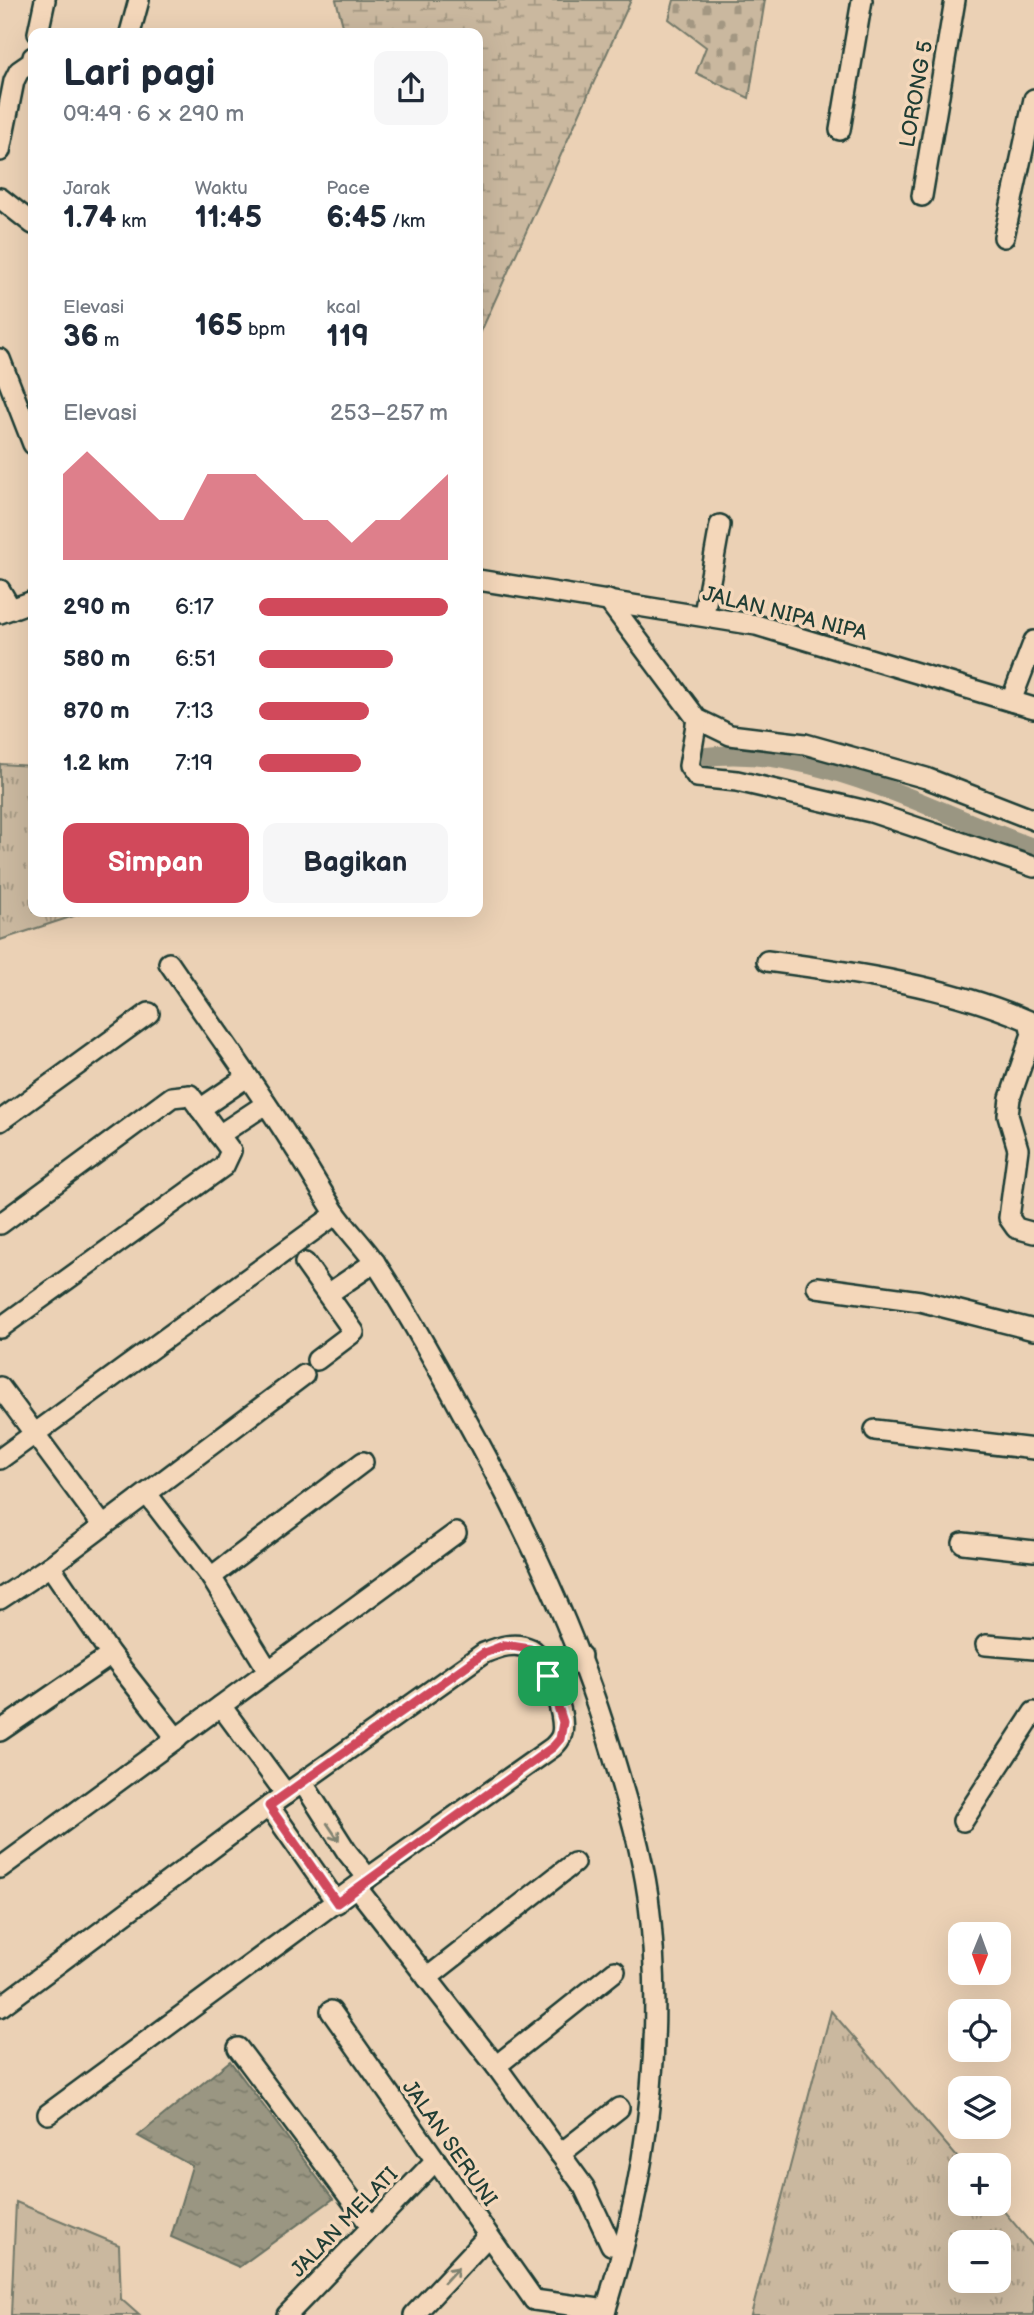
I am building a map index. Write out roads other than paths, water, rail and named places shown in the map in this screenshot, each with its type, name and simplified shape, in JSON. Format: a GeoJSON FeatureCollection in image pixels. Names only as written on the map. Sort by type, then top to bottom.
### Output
{"type":"FeatureCollection","features":[{"type":"Feature","properties":{"kind":"street"},"geometry":{"type":"LineString","coordinates":[[39,28],[45,0]]}},
{"type":"Feature","properties":{"kind":"street"},"geometry":{"type":"LineString","coordinates":[[131,28],[139,0]]}},
{"type":"Feature","properties":{"kind":"street"},"geometry":{"type":"LineString","coordinates":[[840,130],[862,0]]}},
{"type":"Feature","properties":{"kind":"street","name":"LORONG 5"},"geometry":{"type":"LineString","coordinates":[[922,196],[955,0]]}},
{"type":"Feature","properties":{"kind":"street"},"geometry":{"type":"LineString","coordinates":[[0,150],[13,81],[19,71],[28,65]]}},
{"type":"Feature","properties":{"kind":"street"},"geometry":{"type":"LineString","coordinates":[[1004,237],[1034,99]]}},
{"type":"Feature","properties":{"kind":"street"},"geometry":{"type":"LineString","coordinates":[[0,198],[28,220]]}},
{"type":"Feature","properties":{"kind":"street"},"geometry":{"type":"LineString","coordinates":[[0,359],[28,431]]}},
{"type":"Feature","properties":{"kind":"street"},"geometry":{"type":"LineString","coordinates":[[704,614],[720,525]]}},
{"type":"Feature","properties":{"kind":"street","name":"JALAN NIPA NIPA"},"geometry":{"type":"LineString","coordinates":[[483,581],[704,614],[781,632],[1034,708]]}},
{"type":"Feature","properties":{"kind":"street"},"geometry":{"type":"LineString","coordinates":[[0,590],[6,611],[28,603]]}},
{"type":"Feature","properties":{"kind":"street"},"geometry":{"type":"LineString","coordinates":[[608,600],[697,719],[730,735],[805,744],[926,778],[1034,820]]}},
{"type":"Feature","properties":{"kind":"street"},"geometry":{"type":"LineString","coordinates":[[1010,701],[1034,641]]}},
{"type":"Feature","properties":{"kind":"street"},"geometry":{"type":"LineString","coordinates":[[697,719],[689,766],[697,777],[737,781],[871,812],[1034,867]]}},
{"type":"Feature","properties":{"kind":"street"},"geometry":{"type":"LineString","coordinates":[[767,961],[851,972],[947,995],[1029,1021],[1032,1034],[1008,1108],[1009,1124],[1018,1149],[1009,1218],[1016,1228],[1034,1233]]}},
{"type":"Feature","properties":{"kind":"street"},"geometry":{"type":"LineString","coordinates":[[169,963],[266,1104],[336,1214],[375,1262],[508,1494],[558,1599],[581,1656],[635,1832],[648,1897],[653,1983],[652,2087],[643,2157],[627,2238],[605,2312],[533,2308]]}},
{"type":"Feature","properties":{"kind":"street"},"geometry":{"type":"LineString","coordinates":[[0,1121],[149,1013]]}},
{"type":"Feature","properties":{"kind":"street"},"geometry":{"type":"LineString","coordinates":[[200,1109],[247,1077]]}},
{"type":"Feature","properties":{"kind":"street"},"geometry":{"type":"LineString","coordinates":[[0,1224],[172,1097],[190,1095],[231,1151],[225,1166],[0,1328]]}},
{"type":"Feature","properties":{"kind":"street"},"geometry":{"type":"LineString","coordinates":[[219,1136],[266,1104]]}},
{"type":"Feature","properties":{"kind":"street"},"geometry":{"type":"LineString","coordinates":[[0,1459],[336,1214]]}},
{"type":"Feature","properties":{"kind":"street"},"geometry":{"type":"LineString","coordinates":[[328,1294],[375,1262]]}},
{"type":"Feature","properties":{"kind":"street"},"geometry":{"type":"LineString","coordinates":[[0,1599],[50,1566],[147,1494],[354,1332],[305,1263]]}},
{"type":"Feature","properties":{"kind":"street"},"geometry":{"type":"LineString","coordinates":[[817,1287],[920,1301],[1034,1330]]}},
{"type":"Feature","properties":{"kind":"street"},"geometry":{"type":"LineString","coordinates":[[0,1387],[103,1526]]}},
{"type":"Feature","properties":{"kind":"street"},"geometry":{"type":"LineString","coordinates":[[874,1430],[1034,1449]]}},
{"type":"Feature","properties":{"kind":"street"},"geometry":{"type":"LineString","coordinates":[[211,1577],[363,1462]]}},
{"type":"Feature","properties":{"kind":"street"},"geometry":{"type":"LineString","coordinates":[[147,1494],[211,1577],[268,1670]]}},
{"type":"Feature","properties":{"kind":"street"},"geometry":{"type":"LineString","coordinates":[[0,1868],[456,1533]]}},
{"type":"Feature","properties":{"kind":"street"},"geometry":{"type":"LineString","coordinates":[[963,1543],[1034,1551]]}},
{"type":"Feature","properties":{"kind":"street"},"geometry":{"type":"LineString","coordinates":[[50,1566],[111,1655],[177,1739]]}},
{"type":"Feature","properties":{"kind":"street"},"geometry":{"type":"LineString","coordinates":[[986,1644],[1034,1649]]}},
{"type":"Feature","properties":{"kind":"street"},"geometry":{"type":"LineString","coordinates":[[0,2007],[269,1806],[484,1653],[505,1645],[530,1649],[538,1656],[548,1676],[563,1722],[560,1739],[553,1747],[48,2114]]}},
{"type":"Feature","properties":{"kind":"street"},"geometry":{"type":"LineString","coordinates":[[0,1731],[111,1655]]}},
{"type":"Feature","properties":{"kind":"street"},"geometry":{"type":"LineString","coordinates":[[548,1676],[581,1656]]}},
{"type":"Feature","properties":{"kind":"street"},"geometry":{"type":"LineString","coordinates":[[221,1706],[286,1794]]}},
{"type":"Feature","properties":{"kind":"street"},"geometry":{"type":"LineString","coordinates":[[963,1821],[1034,1712]]}},
{"type":"Feature","properties":{"kind":"street"},"geometry":{"type":"LineString","coordinates":[[303,1783],[363,1883],[427,1978],[496,2066],[592,2199],[611,2245]]}},
{"type":"Feature","properties":{"kind":"street"},"geometry":{"type":"LineString","coordinates":[[269,1806],[337,1903]]}},
{"type":"Feature","properties":{"kind":"street"},"geometry":{"type":"LineString","coordinates":[[427,1978],[574,1863]]}},
{"type":"Feature","properties":{"kind":"street"},"geometry":{"type":"LineString","coordinates":[[496,2066],[615,1971]]}},
{"type":"Feature","properties":{"kind":"street","name":"JALAN SERUNI"},"geometry":{"type":"LineString","coordinates":[[331,2011],[488,2236],[533,2308]]}},
{"type":"Feature","properties":{"kind":"street"},"geometry":{"type":"LineString","coordinates":[[238,2048],[371,2226]]}},
{"type":"Feature","properties":{"kind":"street"},"geometry":{"type":"LineString","coordinates":[[560,2154],[619,2108]]}},
{"type":"Feature","properties":{"kind":"street","name":"JALAN MELATI"},"geometry":{"type":"LineString","coordinates":[[287,2315],[435,2161]]}},
{"type":"Feature","properties":{"kind":"street"},"geometry":{"type":"LineString","coordinates":[[414,2315],[488,2236]]}},
{"type":"Feature","properties":{"kind":"water"},"geometry":{"type":"Polygon","coordinates":[[[230,2061],[333,2199],[239,2267],[171,2237],[192,2166],[138,2136],[230,2061]]]}},
{"type":"Feature","properties":{"kind":"waterway"},"geometry":{"type":"LineString","coordinates":[[702,757],[744,755],[786,760],[829,770],[871,783],[1034,848]]}}]}
